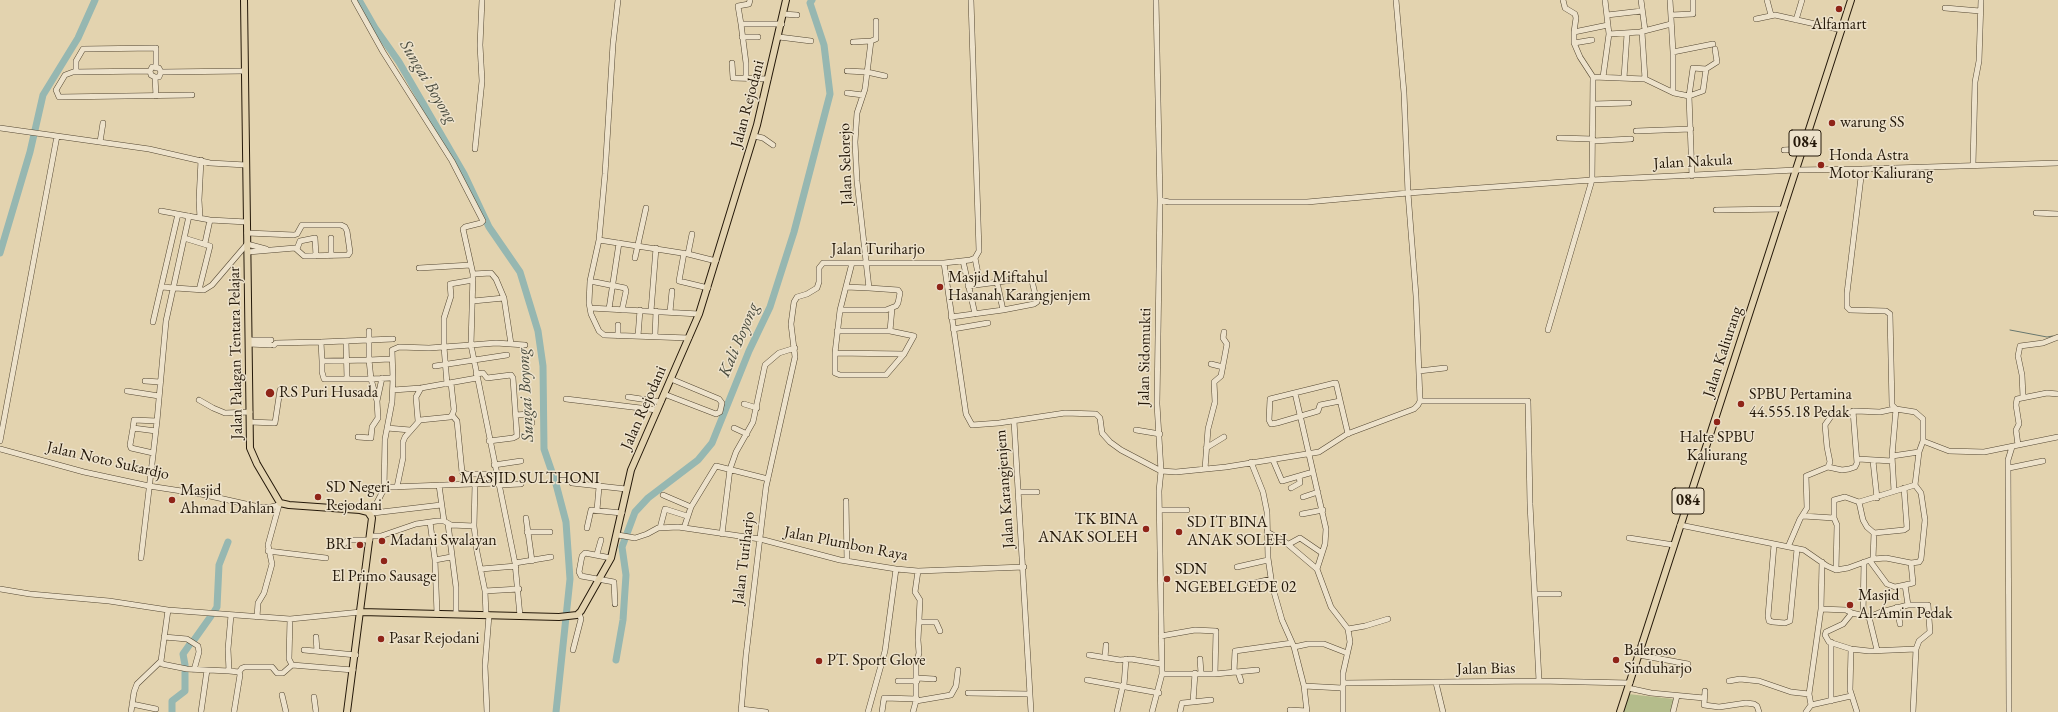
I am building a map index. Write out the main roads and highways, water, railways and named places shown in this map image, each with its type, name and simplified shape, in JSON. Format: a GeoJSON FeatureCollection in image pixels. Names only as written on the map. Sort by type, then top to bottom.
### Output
{"type":"FeatureCollection","features":[{"type":"Feature","properties":{"kind":"main road","name":"Jalan Palagan Tentara Pelajar"},"geometry":{"type":"LineString","coordinates":[[244,0],[250,448],[279,504],[360,510],[372,514],[373,522],[361,612]]}},
{"type":"Feature","properties":{"kind":"main road","name":"Jalan Rejodani"},"geometry":{"type":"LineString","coordinates":[[361,612],[559,617],[577,615],[600,580],[611,558],[619,536],[626,489],[631,470],[700,314],[755,131],[779,37],[786,0]]}},
{"type":"Feature","properties":{"kind":"main road","name":"Jalan Kaliurang"},"geometry":{"type":"LineString","coordinates":[[1620,712],[1851,0]]}},
{"type":"Feature","properties":{"kind":"main road"},"geometry":{"type":"LineString","coordinates":[[347,712],[361,612]]}},
{"type":"Feature","properties":{"kind":"waterway"},"geometry":{"type":"LineString","coordinates":[[0,253],[30,152],[43,95],[78,38],[95,0]]}},
{"type":"Feature","properties":{"kind":"waterway","name":"Sungai Boyong"},"geometry":{"type":"LineString","coordinates":[[359,0],[375,28],[399,62],[464,174],[489,227],[520,272],[538,331],[543,366],[544,449],[556,484],[566,522],[570,579],[556,712]]}},
{"type":"Feature","properties":{"kind":"waterway","name":"Kali Boyong"},"geometry":{"type":"LineString","coordinates":[[616,660],[623,620],[626,575],[622,547],[635,512],[648,498],[698,460],[712,443],[749,351],[770,307],[794,232],[830,94],[824,45],[810,3],[812,0]]}},
{"type":"Feature","properties":{"kind":"waterway"},"geometry":{"type":"LineString","coordinates":[[2010,330],[2047,337],[2053,336]]}},
{"type":"Feature","properties":{"kind":"waterway"},"geometry":{"type":"LineString","coordinates":[[214,612],[217,607],[219,565],[228,542]]}},
{"type":"Feature","properties":{"kind":"waterway"},"geometry":{"type":"LineString","coordinates":[[194,640],[211,616]]}},
{"type":"Feature","properties":{"kind":"waterway"},"geometry":{"type":"LineString","coordinates":[[172,712],[172,701],[185,691],[185,665],[183,654],[190,644]]}},
{"type":"Feature","properties":{"kind":"place","name":"Alfamart"},"geometry":{"type":"Point","coordinates":[1839,9]}},
{"type":"Feature","properties":{"kind":"place","name":"warung SS"},"geometry":{"type":"Point","coordinates":[1832,123]}},
{"type":"Feature","properties":{"kind":"place","name":"Honda Astra Motor Kaliurang"},"geometry":{"type":"Point","coordinates":[1821,165]}},
{"type":"Feature","properties":{"kind":"place","name":"Masjid Miftahul Hasanah Karangjenjem"},"geometry":{"type":"Point","coordinates":[940,287]}},
{"type":"Feature","properties":{"kind":"place","name":"RS Puri Husada"},"geometry":{"type":"Point","coordinates":[270,393]}},
{"type":"Feature","properties":{"kind":"place","name":"SPBU Pertamina 44.555.18 Pedak"},"geometry":{"type":"Point","coordinates":[1741,404]}},
{"type":"Feature","properties":{"kind":"place","name":"Halte SPBU Kaliurang"},"geometry":{"type":"Point","coordinates":[1717,422]}},
{"type":"Feature","properties":{"kind":"place","name":"MASJID SULTHONI"},"geometry":{"type":"Point","coordinates":[452,479]}},
{"type":"Feature","properties":{"kind":"place","name":"SD Negeri Rejodani"},"geometry":{"type":"Point","coordinates":[318,497]}},
{"type":"Feature","properties":{"kind":"place","name":"Masjid Ahmad Dahlan"},"geometry":{"type":"Point","coordinates":[172,500]}},
{"type":"Feature","properties":{"kind":"place","name":"TK BINA ANAK SOLEH"},"geometry":{"type":"Point","coordinates":[1146,529]}},
{"type":"Feature","properties":{"kind":"place","name":"SD IT BINA ANAK SOLEH"},"geometry":{"type":"Point","coordinates":[1179,532]}},
{"type":"Feature","properties":{"kind":"place","name":"Madani Swalayan"},"geometry":{"type":"Point","coordinates":[382,541]}},
{"type":"Feature","properties":{"kind":"place","name":"BRI"},"geometry":{"type":"Point","coordinates":[360,545]}},
{"type":"Feature","properties":{"kind":"place","name":"El Primo Sausage"},"geometry":{"type":"Point","coordinates":[384,561]}},
{"type":"Feature","properties":{"kind":"place","name":"SDN NGEBELGEDE 02"},"geometry":{"type":"Point","coordinates":[1167,579]}},
{"type":"Feature","properties":{"kind":"place","name":"Masjid Al-Amin Pedak"},"geometry":{"type":"Point","coordinates":[1850,605]}},
{"type":"Feature","properties":{"kind":"place","name":"Pasar Rejodani"},"geometry":{"type":"Point","coordinates":[381,639]}},
{"type":"Feature","properties":{"kind":"place","name":"Baleroso Sinduharjo"},"geometry":{"type":"Point","coordinates":[1616,660]}},
{"type":"Feature","properties":{"kind":"place","name":"PT. Sport Glove"},"geometry":{"type":"Point","coordinates":[819,661]}}]}
